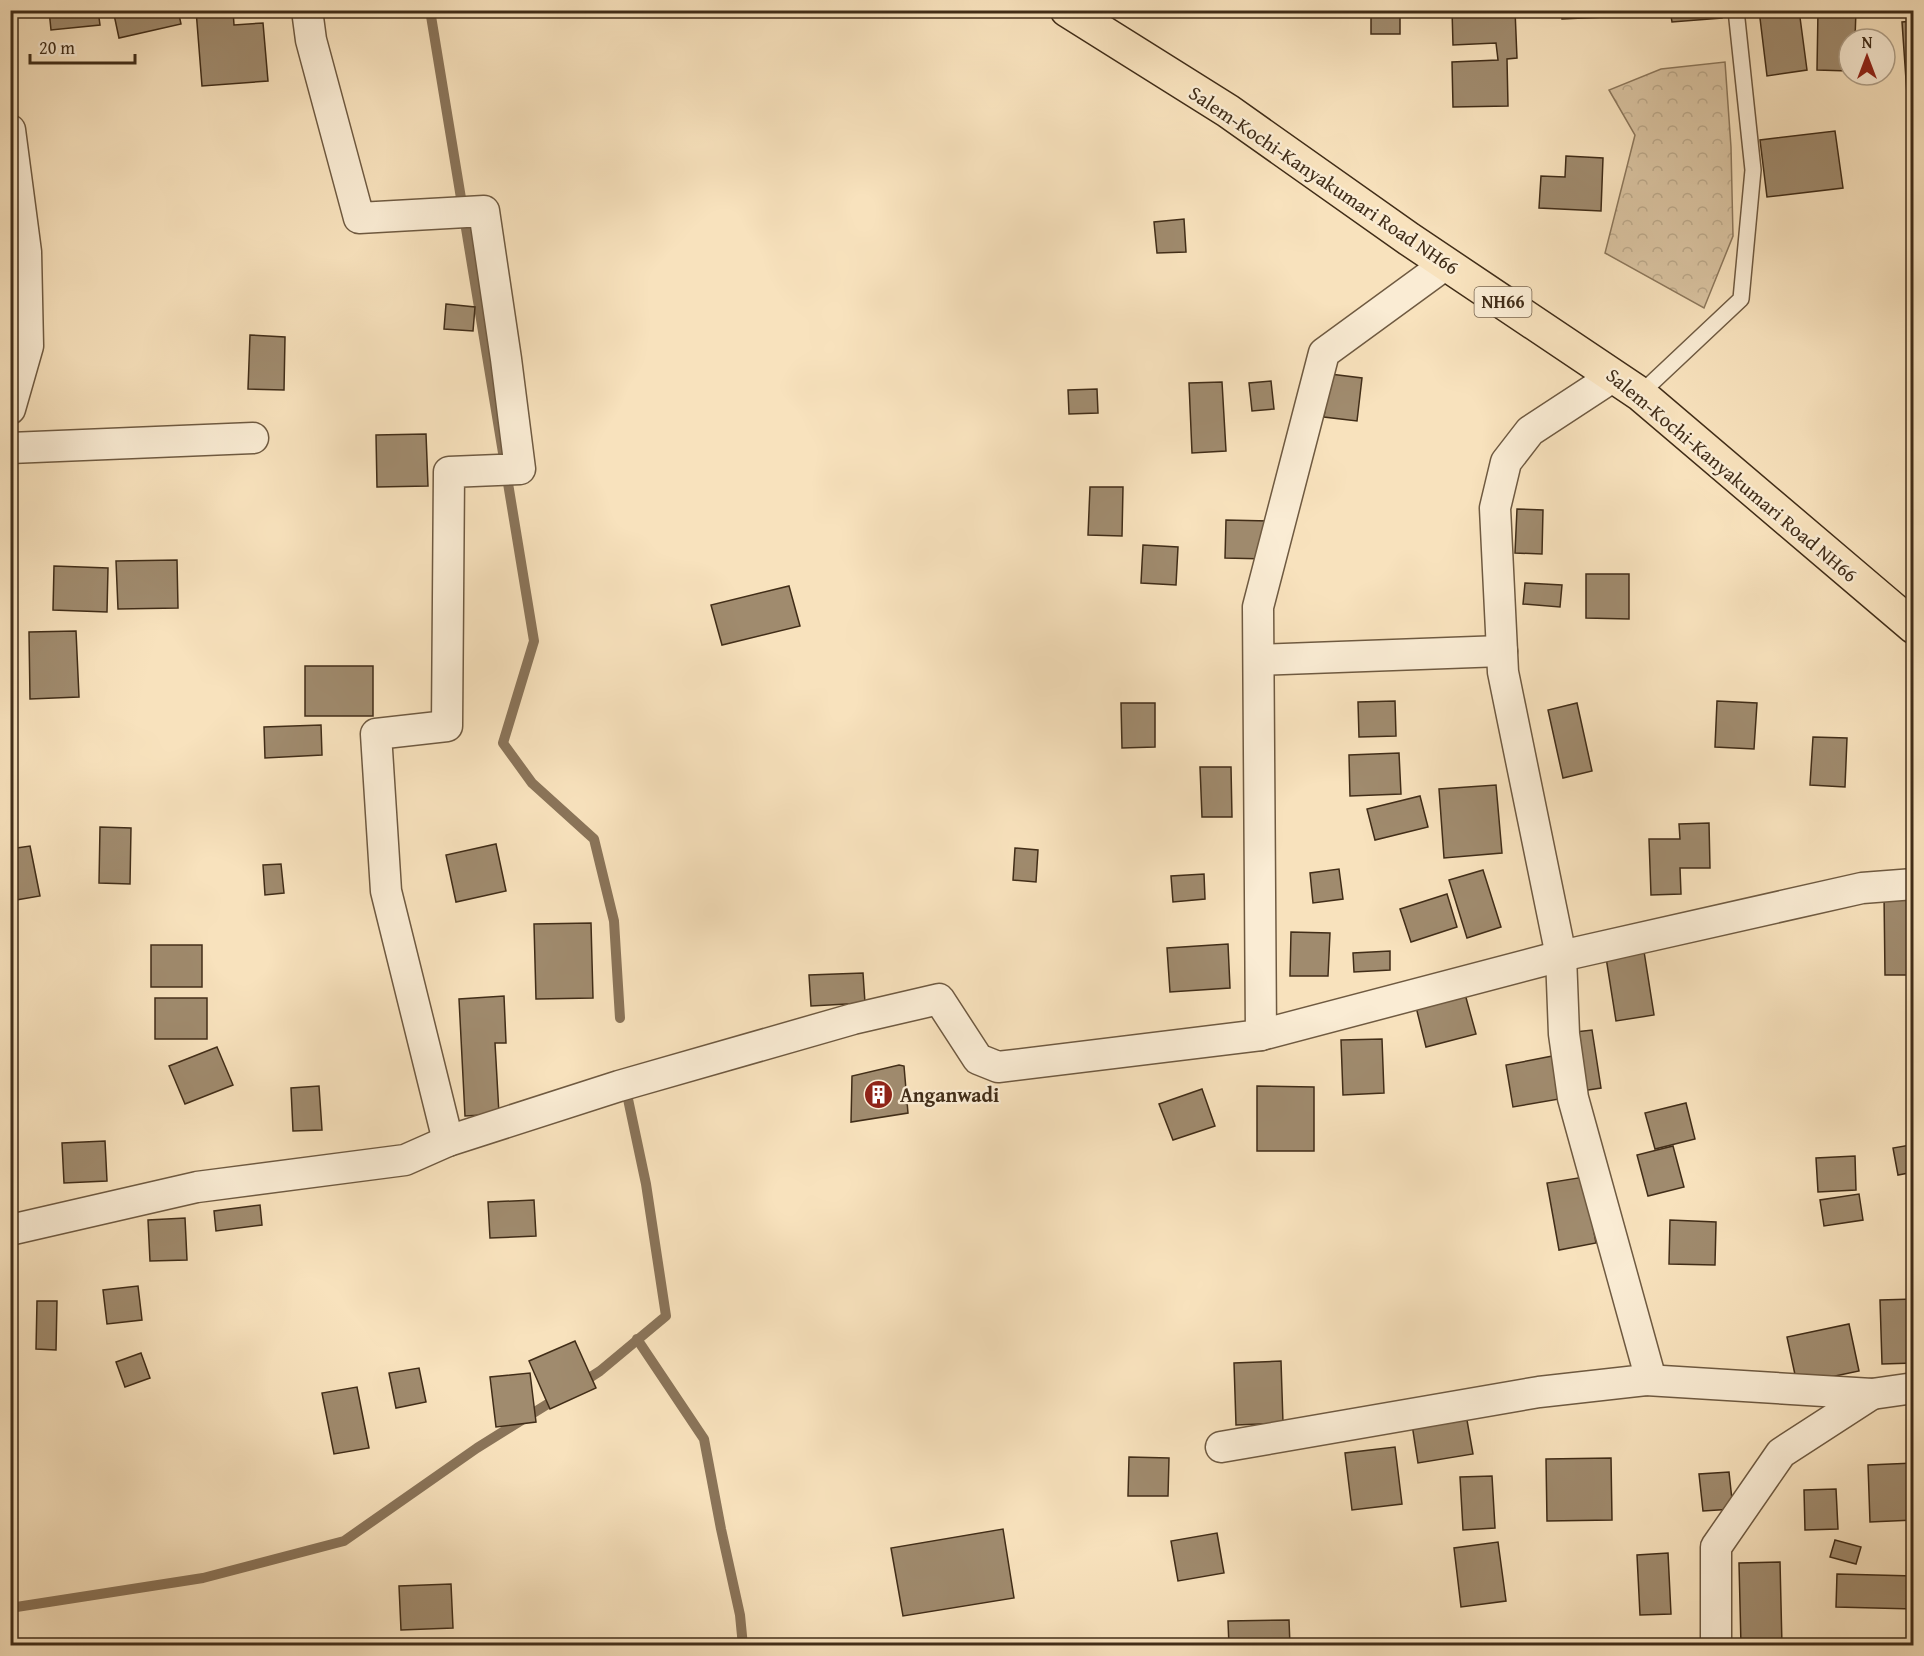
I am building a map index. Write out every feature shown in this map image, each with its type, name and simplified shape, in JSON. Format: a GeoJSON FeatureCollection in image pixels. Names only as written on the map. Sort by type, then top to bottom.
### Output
{"type":"FeatureCollection","features":[{"type":"Feature","properties":{"kind":"highway","name":"Salem-Kochi-Kanyakumari Road NH66"},"geometry":{"type":"LineString","coordinates":[[1067,10],[1228,111],[1446,264],[1627,385],[1914,627]]}},
{"type":"Feature","properties":{"kind":"street"},"geometry":{"type":"LineString","coordinates":[[307,10],[311,40],[359,218],[484,211],[519,458],[520,469],[449,472],[447,726],[376,734],[386,891],[448,1141]]}},
{"type":"Feature","properties":{"kind":"street"},"geometry":{"type":"LineString","coordinates":[[10,130],[26,252],[28,346],[10,409]]}},
{"type":"Feature","properties":{"kind":"street"},"geometry":{"type":"LineString","coordinates":[[1262,1035],[1258,607],[1324,353],[1446,264]]}},
{"type":"Feature","properties":{"kind":"street"},"geometry":{"type":"LineString","coordinates":[[1627,385],[1530,431],[1506,462],[1495,508],[1503,672],[1561,956],[1564,1034],[1573,1098],[1648,1369],[1646,1380]]}},
{"type":"Feature","properties":{"kind":"street"},"geometry":{"type":"LineString","coordinates":[[10,448],[253,438]]}},
{"type":"Feature","properties":{"kind":"street"},"geometry":{"type":"LineString","coordinates":[[1258,660],[1502,651]]}},
{"type":"Feature","properties":{"kind":"street"},"geometry":{"type":"LineString","coordinates":[[10,1230],[197,1187],[405,1160],[448,1141],[641,1080],[853,1020],[939,999],[978,1059],[998,1067],[1262,1035],[1561,956],[1862,888],[1914,884]]}},
{"type":"Feature","properties":{"kind":"street"},"geometry":{"type":"LineString","coordinates":[[1221,1447],[1539,1392],[1646,1380],[1872,1394],[1914,1388]]}},
{"type":"Feature","properties":{"kind":"street"},"geometry":{"type":"LineString","coordinates":[[1716,1646],[1716,1546],[1781,1453],[1872,1394]]}},
{"type":"Feature","properties":{"kind":"lane"},"geometry":{"type":"LineString","coordinates":[[1627,385],[1741,298],[1753,170],[1736,10]]}},
{"type":"Feature","properties":{"kind":"green space"},"geometry":{"type":"Polygon","coordinates":[[[1725,62],[1731,147],[1733,236],[1704,308],[1605,253],[1635,135],[1609,90],[1661,69],[1725,62]]]}},
{"type":"Feature","properties":{"kind":"building"},"geometry":{"type":"Polygon","coordinates":[[[49,10],[98,10],[100,25],[51,30],[49,10]]]}},
{"type":"Feature","properties":{"kind":"building"},"geometry":{"type":"Polygon","coordinates":[[[113,10],[178,10],[181,24],[119,38],[113,10]]]}},
{"type":"Feature","properties":{"kind":"building"},"geometry":{"type":"Polygon","coordinates":[[[196,10],[233,10],[234,25],[263,23],[268,81],[202,86],[196,10]]]}},
{"type":"Feature","properties":{"kind":"building"},"geometry":{"type":"Polygon","coordinates":[[[1371,10],[1400,10],[1400,34],[1371,34],[1371,10]]]}},
{"type":"Feature","properties":{"kind":"building"},"geometry":{"type":"Polygon","coordinates":[[[1452,10],[1515,10],[1517,58],[1507,59],[1508,106],[1453,107],[1452,62],[1498,60],[1496,43],[1453,45],[1452,10]]]}},
{"type":"Feature","properties":{"kind":"building"},"geometry":{"type":"Polygon","coordinates":[[[1561,10],[1648,10],[1649,15],[1562,19],[1561,10]]]}},
{"type":"Feature","properties":{"kind":"building"},"geometry":{"type":"Polygon","coordinates":[[[1670,10],[1721,10],[1722,18],[1672,22],[1670,10]]]}},
{"type":"Feature","properties":{"kind":"building"},"geometry":{"type":"Polygon","coordinates":[[[1759,10],[1799,10],[1807,70],[1767,76],[1759,10]]]}},
{"type":"Feature","properties":{"kind":"building"},"geometry":{"type":"Polygon","coordinates":[[[1818,10],[1856,10],[1855,27],[1837,27],[1837,71],[1817,70],[1818,10]]]}},
{"type":"Feature","properties":{"kind":"building"},"geometry":{"type":"Polygon","coordinates":[[[1914,21],[1914,93],[1907,94],[1902,22],[1914,21]]]}},
{"type":"Feature","properties":{"kind":"building"},"geometry":{"type":"Polygon","coordinates":[[[1835,131],[1843,188],[1767,197],[1760,140],[1835,131]]]}},
{"type":"Feature","properties":{"kind":"building"},"geometry":{"type":"Polygon","coordinates":[[[1566,156],[1603,158],[1601,211],[1539,208],[1541,176],[1565,177],[1566,156]]]}},
{"type":"Feature","properties":{"kind":"building"},"geometry":{"type":"Polygon","coordinates":[[[1184,219],[1186,252],[1157,253],[1154,222],[1184,219]]]}},
{"type":"Feature","properties":{"kind":"building"},"geometry":{"type":"Polygon","coordinates":[[[446,304],[475,307],[473,331],[444,329],[446,304]]]}},
{"type":"Feature","properties":{"kind":"building"},"geometry":{"type":"Polygon","coordinates":[[[250,335],[285,337],[284,390],[248,389],[250,335]]]}},
{"type":"Feature","properties":{"kind":"building"},"geometry":{"type":"Polygon","coordinates":[[[1330,374],[1362,378],[1357,421],[1324,417],[1330,374]]]}},
{"type":"Feature","properties":{"kind":"building"},"geometry":{"type":"Polygon","coordinates":[[[1271,381],[1274,409],[1252,411],[1249,383],[1271,381]]]}},
{"type":"Feature","properties":{"kind":"building"},"geometry":{"type":"Polygon","coordinates":[[[1222,382],[1226,451],[1192,453],[1189,383],[1222,382]]]}},
{"type":"Feature","properties":{"kind":"building"},"geometry":{"type":"Polygon","coordinates":[[[1097,389],[1098,413],[1069,414],[1068,390],[1097,389]]]}},
{"type":"Feature","properties":{"kind":"building"},"geometry":{"type":"Polygon","coordinates":[[[426,434],[428,486],[377,487],[376,435],[426,434]]]}},
{"type":"Feature","properties":{"kind":"building"},"geometry":{"type":"Polygon","coordinates":[[[1090,487],[1123,487],[1122,536],[1088,535],[1090,487]]]}},
{"type":"Feature","properties":{"kind":"building"},"geometry":{"type":"Polygon","coordinates":[[[1517,509],[1543,510],[1542,554],[1515,553],[1517,509]]]}},
{"type":"Feature","properties":{"kind":"building"},"geometry":{"type":"Polygon","coordinates":[[[1226,520],[1269,521],[1267,559],[1225,558],[1226,520]]]}},
{"type":"Feature","properties":{"kind":"building"},"geometry":{"type":"Polygon","coordinates":[[[1143,545],[1178,547],[1176,585],[1141,583],[1143,545]]]}},
{"type":"Feature","properties":{"kind":"building"},"geometry":{"type":"Polygon","coordinates":[[[177,560],[178,608],[118,609],[116,561],[177,560]]]}},
{"type":"Feature","properties":{"kind":"building"},"geometry":{"type":"Polygon","coordinates":[[[54,566],[108,568],[107,612],[53,610],[54,566]]]}},
{"type":"Feature","properties":{"kind":"building"},"geometry":{"type":"Polygon","coordinates":[[[1586,574],[1629,574],[1629,619],[1586,618],[1586,574]]]}},
{"type":"Feature","properties":{"kind":"building"},"geometry":{"type":"Polygon","coordinates":[[[1525,583],[1562,585],[1560,607],[1523,604],[1525,583]]]}},
{"type":"Feature","properties":{"kind":"building"},"geometry":{"type":"Polygon","coordinates":[[[789,586],[800,626],[722,645],[711,605],[789,586]]]}},
{"type":"Feature","properties":{"kind":"building"},"geometry":{"type":"Polygon","coordinates":[[[76,631],[79,697],[30,699],[29,632],[76,631]]]}},
{"type":"Feature","properties":{"kind":"building"},"geometry":{"type":"Polygon","coordinates":[[[305,666],[373,666],[373,716],[305,716],[305,666]]]}},
{"type":"Feature","properties":{"kind":"building"},"geometry":{"type":"Polygon","coordinates":[[[1395,701],[1396,736],[1359,737],[1358,702],[1395,701]]]}},
{"type":"Feature","properties":{"kind":"building"},"geometry":{"type":"Polygon","coordinates":[[[1717,701],[1757,703],[1754,749],[1715,747],[1717,701]]]}},
{"type":"Feature","properties":{"kind":"building"},"geometry":{"type":"Polygon","coordinates":[[[1121,703],[1155,703],[1155,747],[1122,748],[1121,703]]]}},
{"type":"Feature","properties":{"kind":"building"},"geometry":{"type":"Polygon","coordinates":[[[1577,703],[1592,771],[1563,778],[1548,710],[1577,703]]]}},
{"type":"Feature","properties":{"kind":"building"},"geometry":{"type":"Polygon","coordinates":[[[321,725],[322,755],[265,758],[264,727],[321,725]]]}},
{"type":"Feature","properties":{"kind":"building"},"geometry":{"type":"Polygon","coordinates":[[[1813,737],[1847,738],[1845,787],[1810,785],[1813,737]]]}},
{"type":"Feature","properties":{"kind":"building"},"geometry":{"type":"Polygon","coordinates":[[[1399,753],[1401,794],[1350,796],[1349,755],[1399,753]]]}},
{"type":"Feature","properties":{"kind":"building"},"geometry":{"type":"Polygon","coordinates":[[[1200,767],[1231,767],[1232,817],[1202,817],[1200,767]]]}},
{"type":"Feature","properties":{"kind":"building"},"geometry":{"type":"Polygon","coordinates":[[[1496,785],[1502,853],[1444,858],[1439,789],[1496,785]]]}},
{"type":"Feature","properties":{"kind":"building"},"geometry":{"type":"Polygon","coordinates":[[[1420,796],[1428,827],[1375,840],[1367,809],[1420,796]]]}},
{"type":"Feature","properties":{"kind":"building"},"geometry":{"type":"Polygon","coordinates":[[[1709,823],[1710,868],[1680,868],[1681,894],[1651,895],[1649,839],[1680,839],[1679,824],[1709,823]]]}},
{"type":"Feature","properties":{"kind":"building"},"geometry":{"type":"Polygon","coordinates":[[[100,827],[131,828],[130,884],[99,883],[100,827]]]}},
{"type":"Feature","properties":{"kind":"building"},"geometry":{"type":"Polygon","coordinates":[[[496,844],[506,891],[456,902],[446,855],[496,844]]]}},
{"type":"Feature","properties":{"kind":"building"},"geometry":{"type":"Polygon","coordinates":[[[30,846],[40,896],[10,901],[10,849],[30,846]]]}},
{"type":"Feature","properties":{"kind":"building"},"geometry":{"type":"Polygon","coordinates":[[[1015,848],[1038,850],[1036,882],[1013,880],[1015,848]]]}},
{"type":"Feature","properties":{"kind":"building"},"geometry":{"type":"Polygon","coordinates":[[[281,864],[284,893],[265,895],[263,865],[281,864]]]}},
{"type":"Feature","properties":{"kind":"building"},"geometry":{"type":"Polygon","coordinates":[[[1339,869],[1343,899],[1313,903],[1310,873],[1339,869]]]}},
{"type":"Feature","properties":{"kind":"building"},"geometry":{"type":"Polygon","coordinates":[[[1483,870],[1501,927],[1467,938],[1449,880],[1483,870]]]}},
{"type":"Feature","properties":{"kind":"building"},"geometry":{"type":"Polygon","coordinates":[[[1204,874],[1205,899],[1173,902],[1171,876],[1204,874]]]}},
{"type":"Feature","properties":{"kind":"building"},"geometry":{"type":"Polygon","coordinates":[[[1447,894],[1457,927],[1411,942],[1400,909],[1447,894]]]}},
{"type":"Feature","properties":{"kind":"building"},"geometry":{"type":"Polygon","coordinates":[[[1914,894],[1914,975],[1885,975],[1884,895],[1914,894]]]}},
{"type":"Feature","properties":{"kind":"building"},"geometry":{"type":"Polygon","coordinates":[[[591,923],[593,998],[536,999],[534,924],[591,923]]]}},
{"type":"Feature","properties":{"kind":"building"},"geometry":{"type":"Polygon","coordinates":[[[1291,932],[1330,933],[1328,976],[1290,976],[1291,932]]]}},
{"type":"Feature","properties":{"kind":"building"},"geometry":{"type":"Polygon","coordinates":[[[1228,944],[1230,988],[1170,992],[1167,948],[1228,944]]]}},
{"type":"Feature","properties":{"kind":"building"},"geometry":{"type":"Polygon","coordinates":[[[151,945],[202,945],[202,987],[151,987],[151,945]]]}},
{"type":"Feature","properties":{"kind":"building"},"geometry":{"type":"Polygon","coordinates":[[[1643,945],[1654,1015],[1616,1021],[1605,951],[1643,945]]]}},
{"type":"Feature","properties":{"kind":"building"},"geometry":{"type":"Polygon","coordinates":[[[1390,951],[1390,970],[1354,972],[1353,953],[1390,951]]]}},
{"type":"Feature","properties":{"kind":"building"},"geometry":{"type":"Polygon","coordinates":[[[863,973],[865,1003],[811,1006],[809,975],[863,973]]]}},
{"type":"Feature","properties":{"kind":"building"},"geometry":{"type":"Polygon","coordinates":[[[1465,994],[1476,1034],[1426,1047],[1416,1007],[1465,994]]]}},
{"type":"Feature","properties":{"kind":"building"},"geometry":{"type":"Polygon","coordinates":[[[504,996],[506,1043],[495,1043],[499,1114],[465,1116],[459,999],[504,996]]]}},
{"type":"Feature","properties":{"kind":"building"},"geometry":{"type":"Polygon","coordinates":[[[155,998],[207,998],[207,1039],[155,1039],[155,998]]]}},
{"type":"Feature","properties":{"kind":"building"},"geometry":{"type":"Polygon","coordinates":[[[1592,1030],[1601,1088],[1575,1092],[1567,1033],[1592,1030]]]}},
{"type":"Feature","properties":{"kind":"building"},"geometry":{"type":"Polygon","coordinates":[[[1382,1039],[1384,1093],[1343,1095],[1341,1040],[1382,1039]]]}},
{"type":"Feature","properties":{"kind":"building"},"geometry":{"type":"Polygon","coordinates":[[[217,1047],[233,1085],[185,1104],[169,1066],[217,1047]]]}},
{"type":"Feature","properties":{"kind":"building"},"geometry":{"type":"Polygon","coordinates":[[[1563,1054],[1571,1097],[1513,1107],[1506,1065],[1563,1054]]]}},
{"type":"Feature","properties":{"kind":"building","name":"Anganwadi"},"geometry":{"type":"Polygon","coordinates":[[[899,1065],[904,1066],[908,1113],[851,1122],[852,1076],[899,1065]]]}},
{"type":"Feature","properties":{"kind":"building"},"geometry":{"type":"Polygon","coordinates":[[[319,1086],[322,1130],[293,1131],[291,1088],[319,1086]]]}},
{"type":"Feature","properties":{"kind":"building"},"geometry":{"type":"Polygon","coordinates":[[[1257,1086],[1314,1087],[1314,1151],[1257,1151],[1257,1086]]]}},
{"type":"Feature","properties":{"kind":"building"},"geometry":{"type":"Polygon","coordinates":[[[1202,1089],[1215,1126],[1173,1140],[1159,1104],[1202,1089]]]}},
{"type":"Feature","properties":{"kind":"building"},"geometry":{"type":"Polygon","coordinates":[[[1686,1103],[1695,1139],[1655,1149],[1645,1113],[1686,1103]]]}},
{"type":"Feature","properties":{"kind":"building"},"geometry":{"type":"Polygon","coordinates":[[[105,1141],[107,1181],[64,1183],[62,1143],[105,1141]]]}},
{"type":"Feature","properties":{"kind":"building"},"geometry":{"type":"Polygon","coordinates":[[[1910,1145],[1914,1172],[1898,1175],[1893,1148],[1910,1145]]]}},
{"type":"Feature","properties":{"kind":"building"},"geometry":{"type":"Polygon","coordinates":[[[1673,1146],[1684,1187],[1648,1196],[1637,1155],[1673,1146]]]}},
{"type":"Feature","properties":{"kind":"building"},"geometry":{"type":"Polygon","coordinates":[[[1855,1156],[1856,1190],[1818,1192],[1816,1158],[1855,1156]]]}},
{"type":"Feature","properties":{"kind":"building"},"geometry":{"type":"Polygon","coordinates":[[[1584,1177],[1596,1243],[1559,1250],[1547,1183],[1584,1177]]]}},
{"type":"Feature","properties":{"kind":"building"},"geometry":{"type":"Polygon","coordinates":[[[1859,1194],[1863,1220],[1824,1226],[1820,1200],[1859,1194]]]}},
{"type":"Feature","properties":{"kind":"building"},"geometry":{"type":"Polygon","coordinates":[[[534,1200],[536,1236],[490,1238],[488,1202],[534,1200]]]}},
{"type":"Feature","properties":{"kind":"building"},"geometry":{"type":"Polygon","coordinates":[[[260,1205],[262,1225],[216,1231],[214,1211],[260,1205]]]}},
{"type":"Feature","properties":{"kind":"building"},"geometry":{"type":"Polygon","coordinates":[[[185,1218],[187,1260],[150,1261],[148,1220],[185,1218]]]}},
{"type":"Feature","properties":{"kind":"building"},"geometry":{"type":"Polygon","coordinates":[[[1670,1220],[1716,1222],[1715,1265],[1669,1264],[1670,1220]]]}},
{"type":"Feature","properties":{"kind":"building"},"geometry":{"type":"Polygon","coordinates":[[[138,1286],[142,1320],[107,1324],[103,1290],[138,1286]]]}},
{"type":"Feature","properties":{"kind":"building"},"geometry":{"type":"Polygon","coordinates":[[[1914,1299],[1914,1363],[1882,1364],[1880,1300],[1914,1299]]]}},
{"type":"Feature","properties":{"kind":"building"},"geometry":{"type":"Polygon","coordinates":[[[37,1301],[57,1301],[56,1350],[36,1349],[37,1301]]]}},
{"type":"Feature","properties":{"kind":"building"},"geometry":{"type":"Polygon","coordinates":[[[1849,1324],[1859,1371],[1797,1384],[1787,1337],[1849,1324]]]}},
{"type":"Feature","properties":{"kind":"building"},"geometry":{"type":"Polygon","coordinates":[[[575,1341],[596,1388],[550,1409],[529,1361],[575,1341]]]}},
{"type":"Feature","properties":{"kind":"building"},"geometry":{"type":"Polygon","coordinates":[[[141,1353],[150,1378],[125,1387],[116,1362],[141,1353]]]}},
{"type":"Feature","properties":{"kind":"building"},"geometry":{"type":"Polygon","coordinates":[[[1281,1361],[1283,1423],[1236,1425],[1234,1363],[1281,1361]]]}},
{"type":"Feature","properties":{"kind":"building"},"geometry":{"type":"Polygon","coordinates":[[[419,1368],[426,1402],[396,1408],[389,1373],[419,1368]]]}},
{"type":"Feature","properties":{"kind":"building"},"geometry":{"type":"Polygon","coordinates":[[[530,1373],[536,1422],[496,1427],[490,1377],[530,1373]]]}},
{"type":"Feature","properties":{"kind":"building"},"geometry":{"type":"Polygon","coordinates":[[[357,1387],[369,1448],[334,1454],[322,1393],[357,1387]]]}},
{"type":"Feature","properties":{"kind":"building"},"geometry":{"type":"Polygon","coordinates":[[[1465,1409],[1473,1454],[1418,1463],[1411,1418],[1465,1409]]]}},
{"type":"Feature","properties":{"kind":"building"},"geometry":{"type":"Polygon","coordinates":[[[1395,1447],[1402,1504],[1352,1510],[1345,1453],[1395,1447]]]}},
{"type":"Feature","properties":{"kind":"building"},"geometry":{"type":"Polygon","coordinates":[[[1129,1457],[1169,1458],[1168,1496],[1128,1496],[1129,1457]]]}},
{"type":"Feature","properties":{"kind":"building"},"geometry":{"type":"Polygon","coordinates":[[[1611,1458],[1612,1520],[1547,1521],[1546,1459],[1611,1458]]]}},
{"type":"Feature","properties":{"kind":"building"},"geometry":{"type":"Polygon","coordinates":[[[1914,1463],[1914,1520],[1870,1522],[1868,1465],[1914,1463]]]}},
{"type":"Feature","properties":{"kind":"building"},"geometry":{"type":"Polygon","coordinates":[[[1729,1472],[1733,1509],[1703,1511],[1699,1474],[1729,1472]]]}},
{"type":"Feature","properties":{"kind":"building"},"geometry":{"type":"Polygon","coordinates":[[[1492,1476],[1495,1528],[1463,1530],[1460,1477],[1492,1476]]]}},
{"type":"Feature","properties":{"kind":"building"},"geometry":{"type":"Polygon","coordinates":[[[1836,1489],[1838,1529],[1805,1530],[1804,1490],[1836,1489]]]}},
{"type":"Feature","properties":{"kind":"building"},"geometry":{"type":"Polygon","coordinates":[[[1003,1529],[1014,1598],[903,1616],[891,1548],[1003,1529]]]}},
{"type":"Feature","properties":{"kind":"building"},"geometry":{"type":"Polygon","coordinates":[[[1217,1533],[1224,1573],[1178,1581],[1171,1541],[1217,1533]]]}},
{"type":"Feature","properties":{"kind":"building"},"geometry":{"type":"Polygon","coordinates":[[[1835,1540],[1861,1547],[1856,1564],[1830,1557],[1835,1540]]]}},
{"type":"Feature","properties":{"kind":"building"},"geometry":{"type":"Polygon","coordinates":[[[1498,1542],[1506,1601],[1461,1607],[1454,1548],[1498,1542]]]}},
{"type":"Feature","properties":{"kind":"building"},"geometry":{"type":"Polygon","coordinates":[[[1668,1553],[1671,1614],[1640,1615],[1637,1555],[1668,1553]]]}},
{"type":"Feature","properties":{"kind":"building"},"geometry":{"type":"Polygon","coordinates":[[[1780,1562],[1782,1646],[1741,1646],[1739,1563],[1780,1562]]]}},
{"type":"Feature","properties":{"kind":"building"},"geometry":{"type":"Polygon","coordinates":[[[1837,1574],[1914,1576],[1914,1609],[1836,1607],[1837,1574]]]}},
{"type":"Feature","properties":{"kind":"building"},"geometry":{"type":"Polygon","coordinates":[[[451,1584],[453,1628],[401,1630],[399,1586],[451,1584]]]}},
{"type":"Feature","properties":{"kind":"building"},"geometry":{"type":"Polygon","coordinates":[[[1289,1620],[1290,1646],[1229,1646],[1228,1621],[1289,1620]]]}},
{"type":"Feature","properties":{"kind":"waterway"},"geometry":{"type":"LineString","coordinates":[[430,10],[534,641],[503,743],[532,783],[594,839],[614,921],[620,1018]]}},
{"type":"Feature","properties":{"kind":"waterway"},"geometry":{"type":"LineString","coordinates":[[580,1384],[600,1371],[666,1316],[646,1184],[625,1085]]}},
{"type":"Feature","properties":{"kind":"waterway"},"geometry":{"type":"LineString","coordinates":[[637,1339],[704,1439],[740,1615],[743,1646]]}},
{"type":"Feature","properties":{"kind":"waterway"},"geometry":{"type":"LineString","coordinates":[[10,1608],[203,1578],[344,1541],[477,1448],[559,1397]]}},
{"type":"Feature","properties":{"kind":"place","name":"Anganwadi"},"geometry":{"type":"Point","coordinates":[879,1095]}}]}
